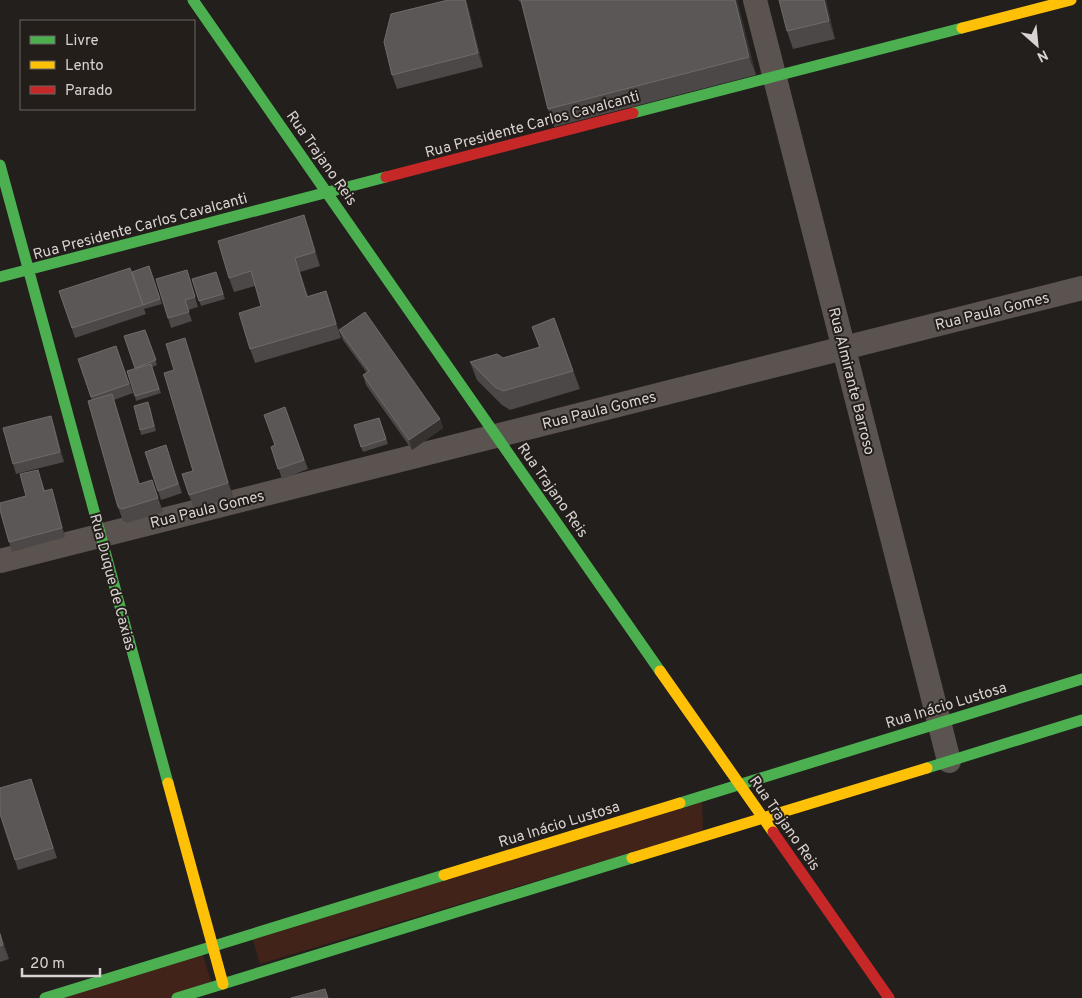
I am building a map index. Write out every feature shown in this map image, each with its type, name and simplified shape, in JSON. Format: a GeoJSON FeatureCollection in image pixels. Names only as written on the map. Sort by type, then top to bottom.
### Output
{"type":"FeatureCollection","features":[{"type":"Feature","properties":{"kind":"main road","name":"Rua Trajano Reis"},"geometry":{"type":"LineString","coordinates":[[193,0],[889,998]]}},
{"type":"Feature","properties":{"kind":"main road","name":"Rua Presidente Carlos Cavalcanti"},"geometry":{"type":"LineString","coordinates":[[0,277],[1071,0]]}},
{"type":"Feature","properties":{"kind":"main road","name":"Rua Duque de Caxias"},"geometry":{"type":"LineString","coordinates":[[0,165],[225,991]]}},
{"type":"Feature","properties":{"kind":"main road","name":"Rua Inácio Lustosa"},"geometry":{"type":"LineString","coordinates":[[45,998],[1082,679]]}},
{"type":"Feature","properties":{"kind":"main road"},"geometry":{"type":"LineString","coordinates":[[177,998],[225,991],[764,818],[1082,720]]}},
{"type":"Feature","properties":{"kind":"street","name":"Rua Almirante Barroso"},"geometry":{"type":"LineString","coordinates":[[755,0],[949,761]]}},
{"type":"Feature","properties":{"kind":"street","name":"Rua Paula Gomes"},"geometry":{"type":"LineString","coordinates":[[0,561],[1082,288]]}},
{"type":"Feature","properties":{"kind":"shaded area"},"geometry":{"type":"Polygon","coordinates":[[[702,799],[703,831],[260,964],[252,937],[702,799]]]}},
{"type":"Feature","properties":{"kind":"shaded area"},"geometry":{"type":"Polygon","coordinates":[[[202,952],[213,987],[178,998],[50,998],[202,952]]]}},
{"type":"Feature","properties":{"kind":"building"},"geometry":{"type":"Polygon","coordinates":[[[448,0],[465,0],[478,53],[392,75],[384,42],[391,14],[448,0]]]}},
{"type":"Feature","properties":{"kind":"building"},"geometry":{"type":"Polygon","coordinates":[[[521,0],[735,0],[749,57],[548,109],[521,0]]]}},
{"type":"Feature","properties":{"kind":"building"},"geometry":{"type":"Polygon","coordinates":[[[779,0],[824,0],[829,21],[787,31],[779,0]]]}},
{"type":"Feature","properties":{"kind":"building"},"geometry":{"type":"Polygon","coordinates":[[[304,215],[315,252],[295,258],[307,297],[326,291],[336,324],[250,349],[239,313],[261,306],[251,271],[229,278],[218,241],[304,215]]]}},
{"type":"Feature","properties":{"kind":"building"},"geometry":{"type":"Polygon","coordinates":[[[149,266],[160,299],[143,305],[132,272],[149,266]]]}},
{"type":"Feature","properties":{"kind":"building"},"geometry":{"type":"Polygon","coordinates":[[[130,268],[143,305],[72,328],[59,291],[130,268]]]}},
{"type":"Feature","properties":{"kind":"building"},"geometry":{"type":"Polygon","coordinates":[[[187,270],[195,297],[185,300],[189,312],[168,318],[156,279],[187,270]]]}},
{"type":"Feature","properties":{"kind":"building"},"geometry":{"type":"Polygon","coordinates":[[[216,272],[223,294],[199,301],[192,279],[216,272]]]}},
{"type":"Feature","properties":{"kind":"building"},"geometry":{"type":"Polygon","coordinates":[[[365,312],[440,419],[409,440],[363,375],[369,371],[339,330],[365,312]]]}},
{"type":"Feature","properties":{"kind":"building"},"geometry":{"type":"Polygon","coordinates":[[[554,318],[573,371],[503,391],[495,387],[470,362],[497,354],[503,358],[540,347],[532,327],[554,318]]]}},
{"type":"Feature","properties":{"kind":"building"},"geometry":{"type":"Polygon","coordinates":[[[145,330],[156,360],[135,368],[124,336],[145,330]]]}},
{"type":"Feature","properties":{"kind":"building"},"geometry":{"type":"Polygon","coordinates":[[[185,338],[228,483],[189,495],[182,474],[193,471],[164,373],[174,370],[166,344],[185,338]]]}},
{"type":"Feature","properties":{"kind":"building"},"geometry":{"type":"Polygon","coordinates":[[[116,346],[129,384],[91,397],[78,359],[116,346]]]}},
{"type":"Feature","properties":{"kind":"building"},"geometry":{"type":"Polygon","coordinates":[[[151,364],[159,389],[135,396],[127,371],[151,364]]]}},
{"type":"Feature","properties":{"kind":"building"},"geometry":{"type":"Polygon","coordinates":[[[112,394],[139,484],[152,480],[158,498],[122,509],[118,507],[88,401],[112,394]]]}},
{"type":"Feature","properties":{"kind":"building"},"geometry":{"type":"Polygon","coordinates":[[[148,402],[154,426],[140,430],[134,406],[148,402]]]}},
{"type":"Feature","properties":{"kind":"building"},"geometry":{"type":"Polygon","coordinates":[[[285,407],[304,460],[278,469],[271,447],[275,445],[264,415],[285,407]]]}},
{"type":"Feature","properties":{"kind":"building"},"geometry":{"type":"Polygon","coordinates":[[[51,416],[60,452],[13,464],[3,428],[51,416]]]}},
{"type":"Feature","properties":{"kind":"building"},"geometry":{"type":"Polygon","coordinates":[[[379,418],[386,439],[361,447],[354,425],[379,418]]]}},
{"type":"Feature","properties":{"kind":"building"},"geometry":{"type":"Polygon","coordinates":[[[166,445],[178,484],[158,491],[145,452],[166,445]]]}},
{"type":"Feature","properties":{"kind":"building"},"geometry":{"type":"Polygon","coordinates":[[[38,470],[44,491],[52,489],[62,528],[9,542],[0,510],[0,503],[26,496],[20,474],[38,470]]]}},
{"type":"Feature","properties":{"kind":"building"},"geometry":{"type":"Polygon","coordinates":[[[31,779],[53,848],[15,860],[0,814],[0,788],[31,779]]]}},
{"type":"Feature","properties":{"kind":"building"},"geometry":{"type":"Polygon","coordinates":[[[0,934],[3,945],[0,946],[0,934]]]}},
{"type":"Feature","properties":{"kind":"building"},"geometry":{"type":"Polygon","coordinates":[[[325,989],[328,998],[291,998],[325,989]]]}},
{"type":"Feature","properties":{"kind":"traffic: fast"},"geometry":{"type":"LineString","coordinates":[[193,0],[327,193]]}},
{"type":"Feature","properties":{"kind":"traffic: fast"},"geometry":{"type":"LineString","coordinates":[[633,113],[962,28]]}},
{"type":"Feature","properties":{"kind":"traffic: fast"},"geometry":{"type":"LineString","coordinates":[[0,165],[168,783]]}},
{"type":"Feature","properties":{"kind":"traffic: fast"},"geometry":{"type":"LineString","coordinates":[[0,277],[386,177]]}},
{"type":"Feature","properties":{"kind":"traffic: fast"},"geometry":{"type":"LineString","coordinates":[[327,193],[660,671]]}},
{"type":"Feature","properties":{"kind":"traffic: fast"},"geometry":{"type":"LineString","coordinates":[[680,803],[1082,679]]}},
{"type":"Feature","properties":{"kind":"traffic: fast"},"geometry":{"type":"LineString","coordinates":[[927,768],[1082,720]]}},
{"type":"Feature","properties":{"kind":"traffic: fast"},"geometry":{"type":"LineString","coordinates":[[177,998],[632,858]]}},
{"type":"Feature","properties":{"kind":"traffic: fast"},"geometry":{"type":"LineString","coordinates":[[45,998],[444,875]]}},
{"type":"Feature","properties":{"kind":"traffic: slow"},"geometry":{"type":"LineString","coordinates":[[962,28],[1071,0]]}},
{"type":"Feature","properties":{"kind":"traffic: slow"},"geometry":{"type":"LineString","coordinates":[[660,671],[773,832]]}},
{"type":"Feature","properties":{"kind":"traffic: slow"},"geometry":{"type":"LineString","coordinates":[[632,858],[927,768]]}},
{"type":"Feature","properties":{"kind":"traffic: slow"},"geometry":{"type":"LineString","coordinates":[[168,783],[223,984]]}},
{"type":"Feature","properties":{"kind":"traffic: slow"},"geometry":{"type":"LineString","coordinates":[[444,875],[680,803]]}},
{"type":"Feature","properties":{"kind":"traffic: jam"},"geometry":{"type":"LineString","coordinates":[[386,177],[633,113]]}},
{"type":"Feature","properties":{"kind":"traffic: jam"},"geometry":{"type":"LineString","coordinates":[[773,832],[889,998]]}}]}
